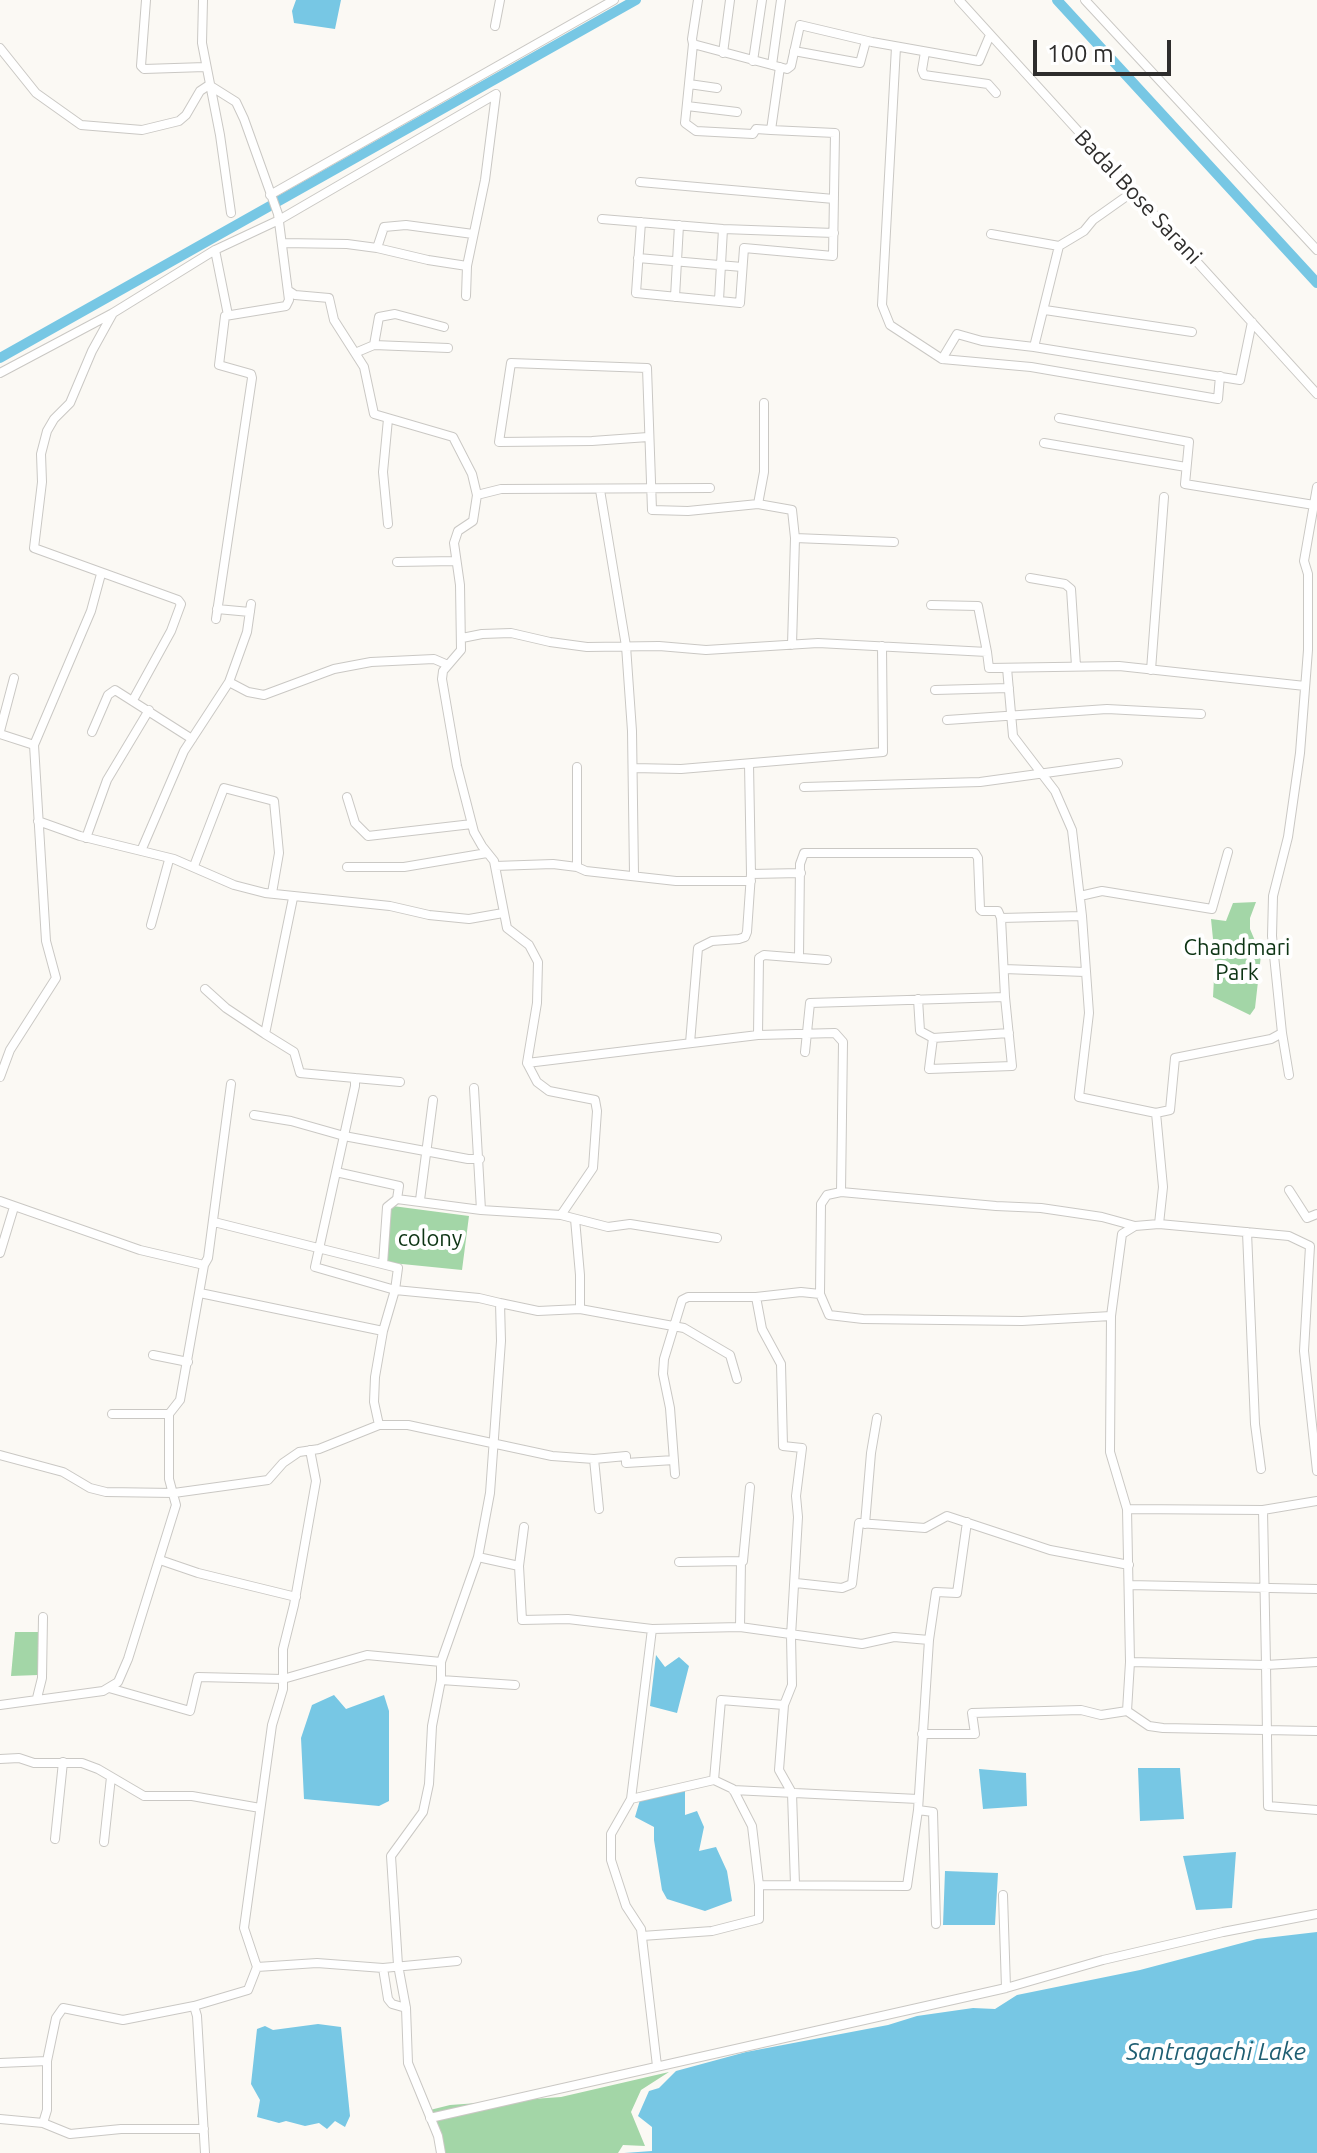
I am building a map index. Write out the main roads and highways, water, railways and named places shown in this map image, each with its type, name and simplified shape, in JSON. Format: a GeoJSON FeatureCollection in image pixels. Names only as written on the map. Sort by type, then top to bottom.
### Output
{"type":"FeatureCollection","features":[{"type":"Feature","properties":{"kind":"water"},"geometry":{"type":"Polygon","coordinates":[[[296,0],[341,0],[335,29],[294,23],[292,11],[296,0]]]}},
{"type":"Feature","properties":{"kind":"water"},"geometry":{"type":"Polygon","coordinates":[[[656,1655],[665,1667],[679,1657],[689,1666],[677,1713],[650,1706],[656,1655]]]}},
{"type":"Feature","properties":{"kind":"water"},"geometry":{"type":"Polygon","coordinates":[[[334,1695],[346,1709],[384,1695],[389,1711],[389,1801],[379,1806],[304,1799],[301,1738],[312,1705],[334,1695]]]}},
{"type":"Feature","properties":{"kind":"water"},"geometry":{"type":"Polygon","coordinates":[[[1138,1768],[1180,1768],[1184,1819],[1140,1821],[1138,1768]]]}},
{"type":"Feature","properties":{"kind":"water"},"geometry":{"type":"Polygon","coordinates":[[[979,1769],[1026,1773],[1027,1806],[983,1809],[979,1769]]]}},
{"type":"Feature","properties":{"kind":"water"},"geometry":{"type":"Polygon","coordinates":[[[685,1789],[685,1815],[697,1811],[704,1827],[699,1851],[716,1847],[727,1871],[732,1901],[705,1911],[667,1899],[662,1890],[654,1827],[635,1817],[642,1793],[685,1789]]]}},
{"type":"Feature","properties":{"kind":"water"},"geometry":{"type":"Polygon","coordinates":[[[1236,1852],[1232,1908],[1196,1910],[1183,1856],[1236,1852]]]}},
{"type":"Feature","properties":{"kind":"water"},"geometry":{"type":"Polygon","coordinates":[[[945,1871],[998,1873],[995,1925],[943,1925],[945,1871]]]}},
{"type":"Feature","properties":{"kind":"water","name":"Santragachi Lake"},"geometry":{"type":"Polygon","coordinates":[[[1317,1932],[1317,2153],[624,2153],[652,2151],[652,2127],[638,2116],[649,2091],[659,2088],[676,2071],[746,2052],[888,2025],[917,2016],[973,2008],[995,2009],[1017,1995],[1140,1970],[1257,1939],[1317,1932]]]}},
{"type":"Feature","properties":{"kind":"water"},"geometry":{"type":"Polygon","coordinates":[[[318,2024],[341,2027],[350,2116],[345,2127],[335,2121],[327,2129],[319,2123],[305,2126],[257,2117],[260,2100],[251,2084],[257,2029],[318,2024]]]}},
{"type":"Feature","properties":{"kind":"waterway"},"geometry":{"type":"LineString","coordinates":[[0,358],[636,0]]}},
{"type":"Feature","properties":{"kind":"waterway"},"geometry":{"type":"LineString","coordinates":[[1057,0],[1317,283]]}},
{"type":"Feature","properties":{"kind":"park label","name":"Chandmari Park"},"geometry":{"type":"Point","coordinates":[1237,960]}},
{"type":"Feature","properties":{"kind":"park label","name":"colony"},"geometry":{"type":"Point","coordinates":[430,1239]}}]}
